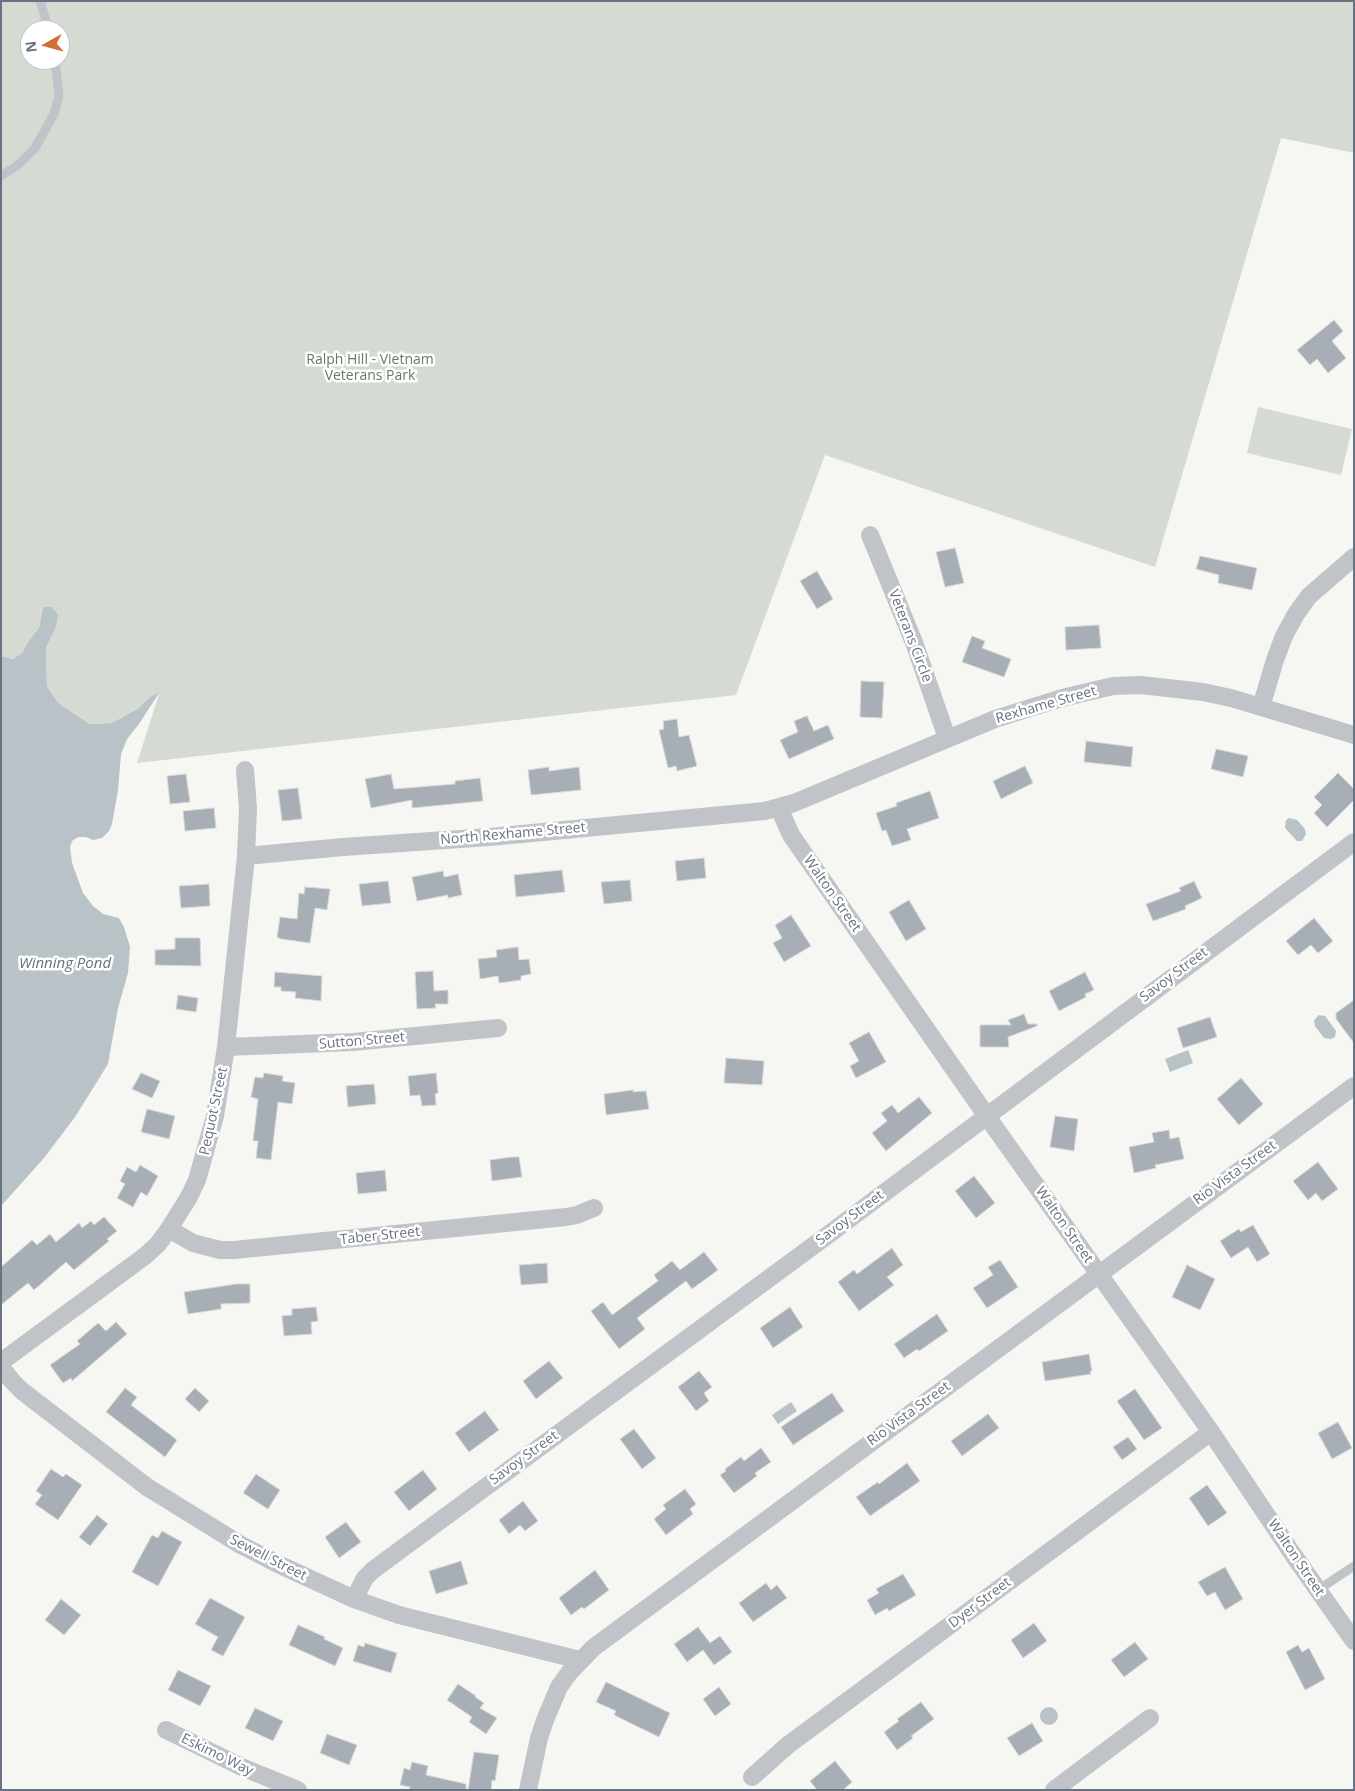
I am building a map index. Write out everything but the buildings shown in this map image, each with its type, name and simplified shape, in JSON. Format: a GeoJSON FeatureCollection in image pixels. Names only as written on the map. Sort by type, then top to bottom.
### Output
{"type":"FeatureCollection","features":[{"type":"Feature","properties":{"kind":"street","name":"Veterans Circle"},"geometry":{"type":"LineString","coordinates":[[870,535],[915,645],[947,738]]}},
{"type":"Feature","properties":{"kind":"street"},"geometry":{"type":"LineString","coordinates":[[1260,707],[1284,636],[1296,614],[1309,596],[1354,557]]}},
{"type":"Feature","properties":{"kind":"street","name":"Rexhame Street"},"geometry":{"type":"LineString","coordinates":[[779,808],[995,719],[1085,691],[1113,686],[1172,687],[1231,698],[1354,735]]}},
{"type":"Feature","properties":{"kind":"street","name":"Pequot Street"},"geometry":{"type":"LineString","coordinates":[[1,1362],[130,1268],[158,1244],[189,1197],[204,1160],[215,1116],[226,1048],[246,856],[248,808],[245,770]]}},
{"type":"Feature","properties":{"kind":"street","name":"North Rexhame Street"},"geometry":{"type":"LineString","coordinates":[[246,856],[750,814],[779,808]]}},
{"type":"Feature","properties":{"kind":"street","name":"Walton Street"},"geometry":{"type":"LineString","coordinates":[[779,808],[791,835],[986,1115],[1211,1432],[1354,1641]]}},
{"type":"Feature","properties":{"kind":"street","name":"Savoy Street"},"geometry":{"type":"LineString","coordinates":[[354,1599],[360,1586],[373,1570],[813,1246],[1354,842]]}},
{"type":"Feature","properties":{"kind":"street","name":"Sutton Street"},"geometry":{"type":"LineString","coordinates":[[226,1048],[353,1042],[498,1028]]}},
{"type":"Feature","properties":{"kind":"street","name":"Rio Vista Street"},"geometry":{"type":"LineString","coordinates":[[528,1790],[545,1720],[559,1687],[580,1660],[601,1642],[1354,1086]]}},
{"type":"Feature","properties":{"kind":"street","name":"Taber Street"},"geometry":{"type":"LineString","coordinates":[[169,1229],[193,1243],[220,1250],[234,1250],[566,1217],[594,1208]]}},
{"type":"Feature","properties":{"kind":"street","name":"Sewell Street"},"geometry":{"type":"LineString","coordinates":[[1,1367],[22,1391],[146,1487],[241,1545],[278,1564],[354,1599],[420,1621],[580,1660]]}},
{"type":"Feature","properties":{"kind":"street","name":"Dyer Street"},"geometry":{"type":"LineString","coordinates":[[752,1777],[788,1745],[1211,1432]]}},
{"type":"Feature","properties":{"kind":"street"},"geometry":{"type":"LineString","coordinates":[[1054,1790],[1150,1718]]}},
{"type":"Feature","properties":{"kind":"street","name":"Eskimo Way"},"geometry":{"type":"LineString","coordinates":[[166,1730],[244,1768],[298,1790]]}},
{"type":"Feature","properties":{"kind":"lane"},"geometry":{"type":"LineString","coordinates":[[40,1],[46,20]]}},
{"type":"Feature","properties":{"kind":"lane"},"geometry":{"type":"LineString","coordinates":[[1,176],[18,165],[35,148],[54,114],[59,96],[56,70]]}},
{"type":"Feature","properties":{"kind":"lane"},"geometry":{"type":"LineString","coordinates":[[1318,1590],[1354,1566]]}},
{"type":"Feature","properties":{"kind":"green space","name":"Ralph Hill - Vietnam Veterans Park"},"geometry":{"type":"Polygon","coordinates":[[[1,1],[1354,1],[1354,153],[1281,138],[1155,567],[825,455],[736,695],[137,763],[159,694],[150,697],[139,708],[112,723],[90,724],[58,703],[47,686],[46,648],[56,627],[43,607],[39,628],[22,653],[13,659],[1,656],[1,1]]]}},
{"type":"Feature","properties":{"kind":"green space"},"geometry":{"type":"Polygon","coordinates":[[[1258,407],[1352,429],[1341,475],[1247,453],[1258,407]]]}},
{"type":"Feature","properties":{"kind":"water","name":"Winning Pond"},"geometry":{"type":"Polygon","coordinates":[[[43,607],[52,607],[58,615],[56,627],[46,648],[47,686],[58,703],[90,724],[112,723],[139,708],[150,697],[159,693],[127,739],[121,754],[118,790],[109,831],[102,838],[93,840],[86,837],[78,837],[72,841],[70,847],[72,863],[83,893],[93,906],[103,914],[119,918],[130,947],[128,973],[118,1008],[108,1064],[75,1117],[44,1158],[1,1206],[1,656],[13,659],[22,653],[39,628],[43,607]]]}},
{"type":"Feature","properties":{"kind":"water"},"geometry":{"type":"Polygon","coordinates":[[[1289,818],[1297,820],[1305,829],[1306,834],[1302,841],[1297,841],[1285,828],[1286,820],[1289,818]]]}},
{"type":"Feature","properties":{"kind":"water"},"geometry":{"type":"Polygon","coordinates":[[[1319,1015],[1325,1016],[1336,1031],[1335,1037],[1331,1039],[1324,1038],[1315,1026],[1314,1020],[1319,1015]]]}},
{"type":"Feature","properties":{"kind":"water"},"geometry":{"type":"Polygon","coordinates":[[[1188,1050],[1193,1063],[1170,1072],[1165,1059],[1188,1050]]]}},
{"type":"Feature","properties":{"kind":"water"},"geometry":{"type":"Polygon","coordinates":[[[791,1402],[797,1411],[778,1424],[772,1415],[791,1402]]]}},
{"type":"Feature","properties":{"kind":"water"},"geometry":{"type":"Polygon","coordinates":[[[1045,1707],[1053,1707],[1058,1712],[1056,1723],[1045,1725],[1040,1720],[1040,1712],[1045,1707]]]}}]}
